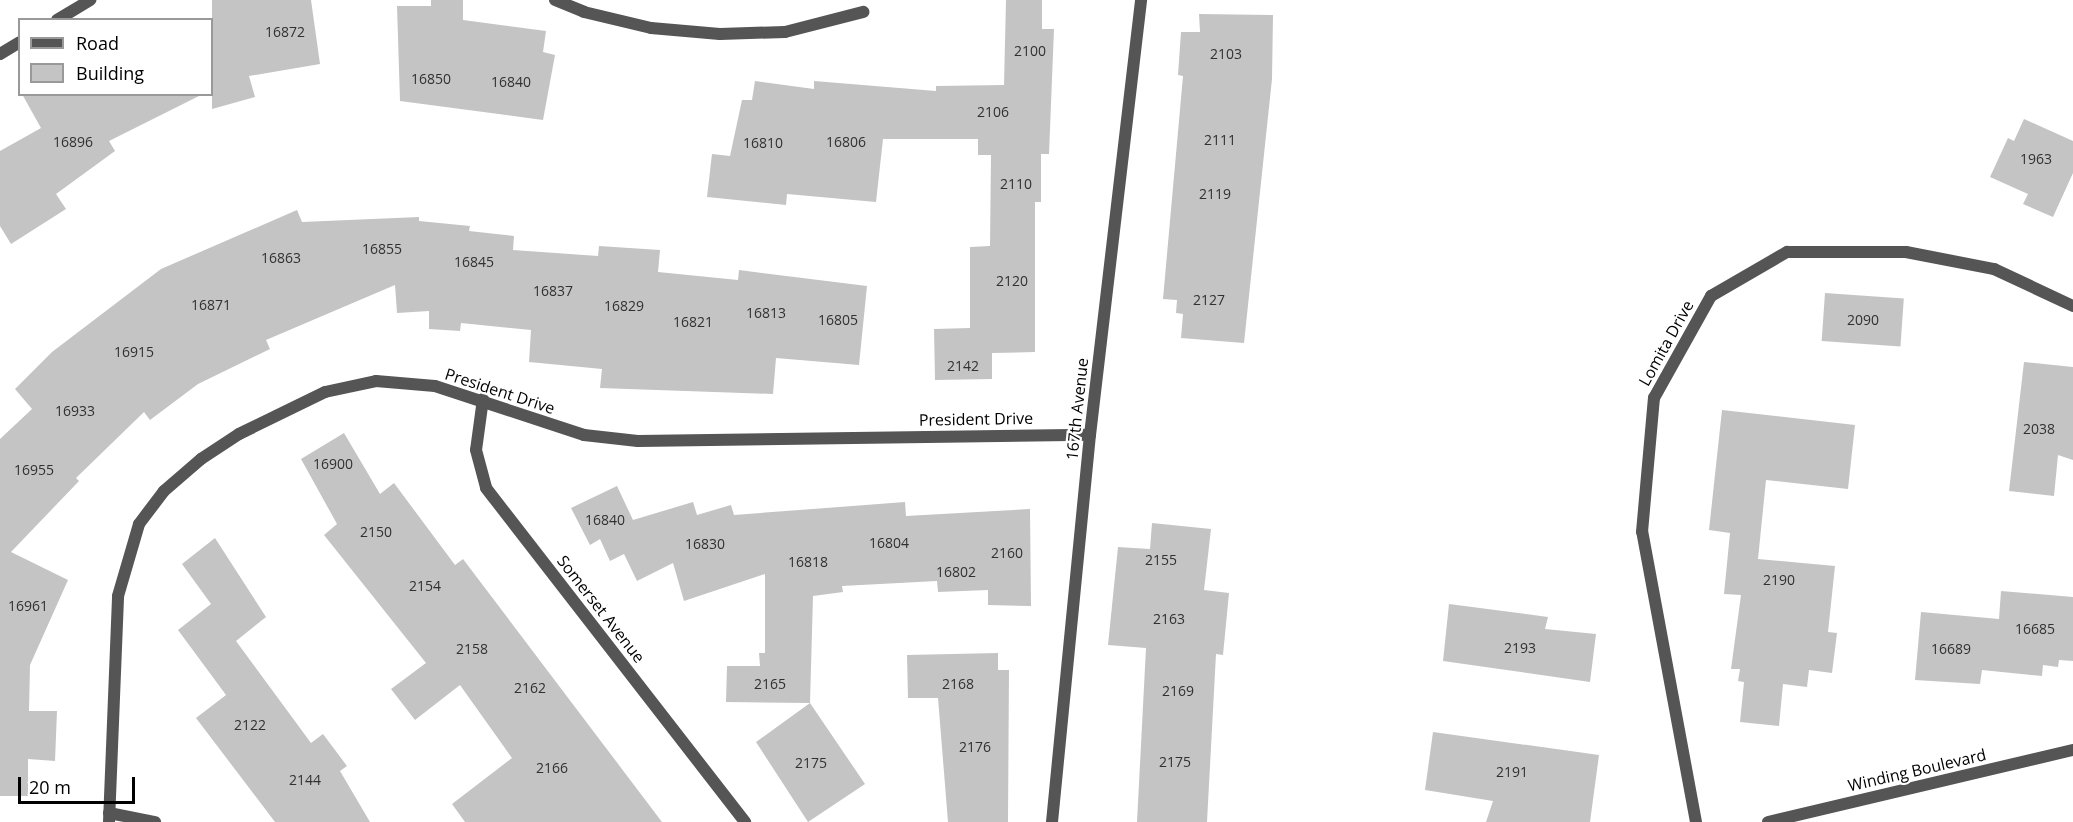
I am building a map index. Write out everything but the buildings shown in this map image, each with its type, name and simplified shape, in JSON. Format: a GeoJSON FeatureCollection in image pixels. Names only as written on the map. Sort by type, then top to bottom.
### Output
{"type":"FeatureCollection","features":[{"type":"Feature","properties":{"kind":"street"},"geometry":{"type":"LineString","coordinates":[[60,18],[90,0]]}},
{"type":"Feature","properties":{"kind":"street"},"geometry":{"type":"LineString","coordinates":[[555,0],[584,12],[651,28],[720,34],[785,32],[863,12]]}},
{"type":"Feature","properties":{"kind":"street","name":"167th Avenue"},"geometry":{"type":"LineString","coordinates":[[1052,822],[1090,435],[1141,0]]}},
{"type":"Feature","properties":{"kind":"street"},"geometry":{"type":"LineString","coordinates":[[0,54],[18,43]]}},
{"type":"Feature","properties":{"kind":"street","name":"Lomita Drive"},"geometry":{"type":"LineString","coordinates":[[1696,822],[1642,532],[1654,398],[1712,296],[1787,252],[1906,252],[1994,268],[2073,306]]}},
{"type":"Feature","properties":{"kind":"street","name":"President Drive"},"geometry":{"type":"LineString","coordinates":[[109,818],[118,596],[139,524],[164,491],[239,434],[325,392],[376,381],[405,382],[483,399],[584,435],[638,441],[1090,435]]}},
{"type":"Feature","properties":{"kind":"street","name":"Somerset Avenue"},"geometry":{"type":"LineString","coordinates":[[483,399],[476,450],[486,488],[745,822]]}},
{"type":"Feature","properties":{"kind":"street","name":"Winding Boulevard"},"geometry":{"type":"LineString","coordinates":[[1768,822],[2073,750]]}},
{"type":"Feature","properties":{"kind":"street"},"geometry":{"type":"LineString","coordinates":[[109,818],[155,822]]}}]}
